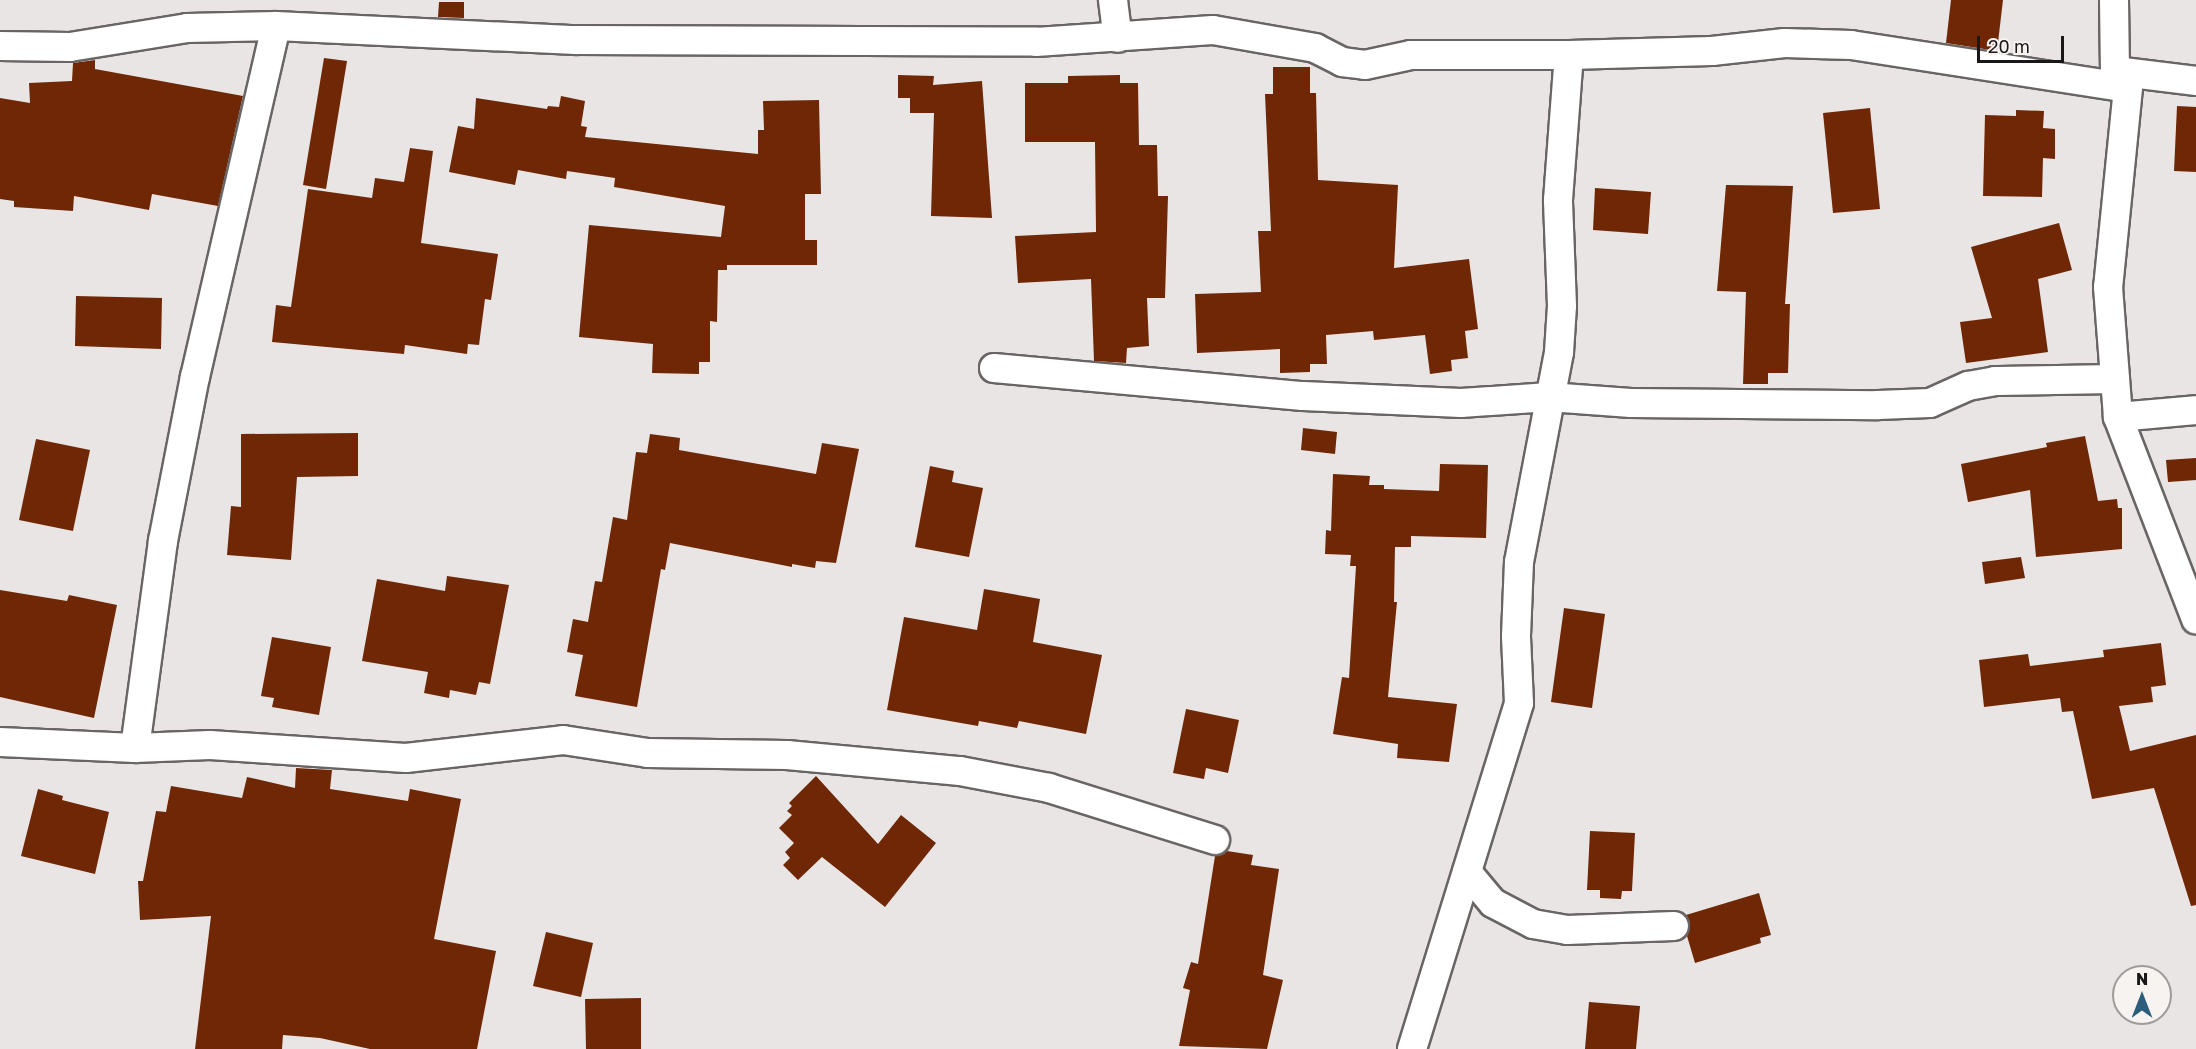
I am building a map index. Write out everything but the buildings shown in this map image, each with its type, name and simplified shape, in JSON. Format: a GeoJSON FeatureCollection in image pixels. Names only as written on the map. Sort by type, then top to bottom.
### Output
{"type":"FeatureCollection","features":[{"type":"Feature","properties":{"kind":"street"},"geometry":{"type":"LineString","coordinates":[[1113,0],[1118,38]]}},
{"type":"Feature","properties":{"kind":"street"},"geometry":{"type":"LineString","coordinates":[[2114,0],[2122,80],[2108,287],[2118,417],[2196,619]]}},
{"type":"Feature","properties":{"kind":"street"},"geometry":{"type":"LineString","coordinates":[[135,748],[163,541],[195,377],[276,26]]}},
{"type":"Feature","properties":{"kind":"street"},"geometry":{"type":"LineString","coordinates":[[0,46],[70,47],[187,28],[276,26],[576,40],[1036,42],[1213,30],[1315,48],[1342,62],[1365,65],[1411,55],[1569,55],[1712,51],[1785,43],[1851,45],[2122,80],[2196,81]]}},
{"type":"Feature","properties":{"kind":"street"},"geometry":{"type":"LineString","coordinates":[[1412,1049],[1519,703],[1515,636],[1519,562],[1548,397],[1559,352],[1562,306],[1558,200],[1569,55]]}},
{"type":"Feature","properties":{"kind":"street"},"geometry":{"type":"LineString","coordinates":[[994,368],[1303,396],[1461,403],[1548,397],[1631,403],[1878,405],[1930,403],[1968,386],[1995,381],[2115,380]]}},
{"type":"Feature","properties":{"kind":"street"},"geometry":{"type":"LineString","coordinates":[[2118,417],[2196,410]]}},
{"type":"Feature","properties":{"kind":"street"},"geometry":{"type":"LineString","coordinates":[[0,742],[135,748],[210,745],[406,758],[563,740],[648,753],[787,754],[960,771],[1049,788],[1215,840]]}},
{"type":"Feature","properties":{"kind":"street"},"geometry":{"type":"LineString","coordinates":[[1467,872],[1493,903],[1533,924],[1567,930],[1674,926]]}}]}
